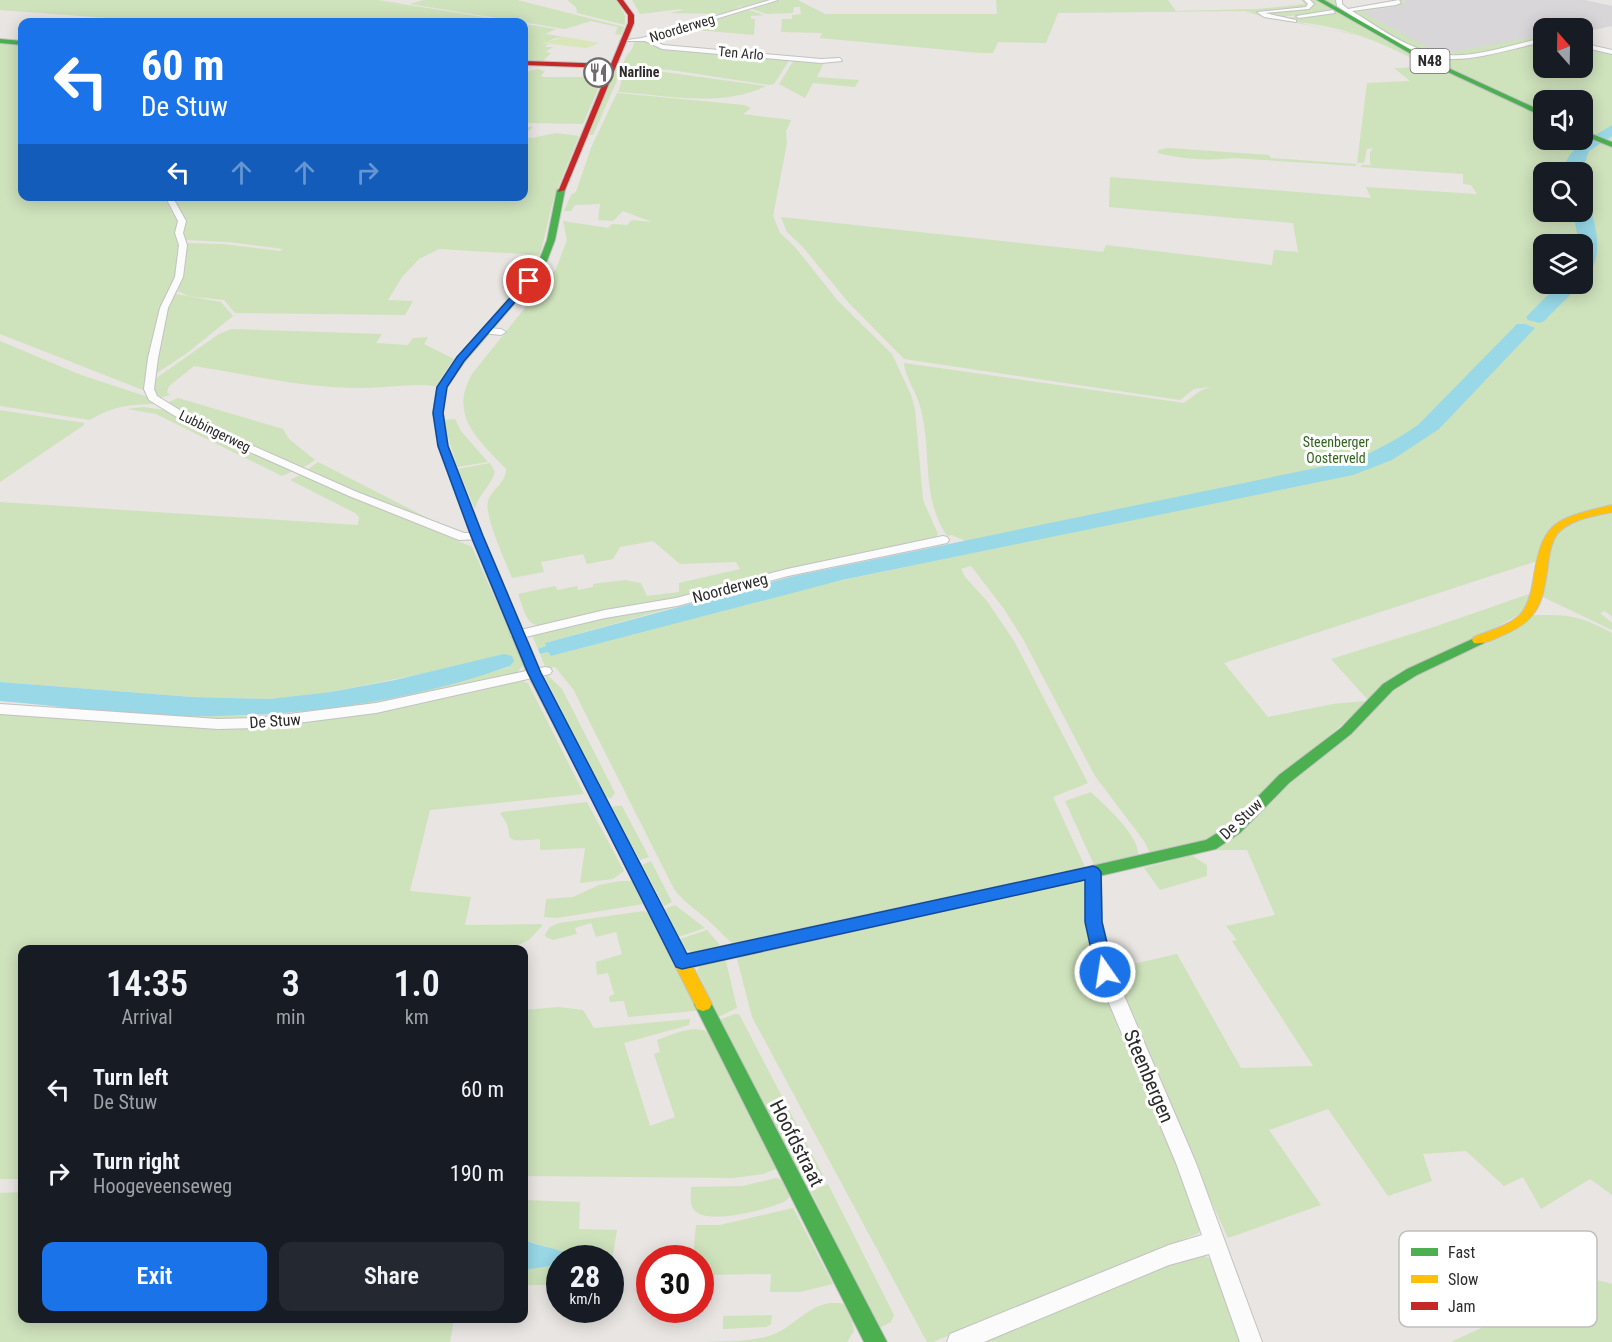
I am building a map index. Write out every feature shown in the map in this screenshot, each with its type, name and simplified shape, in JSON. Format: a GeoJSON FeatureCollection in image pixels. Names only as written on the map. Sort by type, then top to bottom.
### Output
{"type":"FeatureCollection","features":[{"type":"Feature","properties":{"kind":"main road","name":"Hoofdstraat"},"geometry":{"type":"LineString","coordinates":[[620,0],[631,15],[632,21],[561,189],[551,240],[543,261],[450,373],[442,387],[438,404],[443,446],[517,635],[540,672],[870,1339]]}},
{"type":"Feature","properties":{"kind":"main road","name":"N48"},"geometry":{"type":"LineString","coordinates":[[1320,0],[1394,43],[1533,110]]}},
{"type":"Feature","properties":{"kind":"main road"},"geometry":{"type":"LineString","coordinates":[[0,41],[18,43]]}},
{"type":"Feature","properties":{"kind":"main road"},"geometry":{"type":"LineString","coordinates":[[528,63],[612,66]]}},
{"type":"Feature","properties":{"kind":"main road"},"geometry":{"type":"LineString","coordinates":[[1593,137],[1611,145]]}},
{"type":"Feature","properties":{"kind":"main road","name":"De Stuw"},"geometry":{"type":"LineString","coordinates":[[682,962],[1199,849],[1222,839],[1235,829],[1284,779],[1346,731],[1388,687],[1420,668],[1523,619],[1537,596],[1545,548],[1550,535],[1572,519],[1612,508]]}},
{"type":"Feature","properties":{"kind":"street","name":"Noorderweg"},"geometry":{"type":"LineString","coordinates":[[623,41],[645,39],[775,0]]}},
{"type":"Feature","properties":{"kind":"street"},"geometry":{"type":"LineString","coordinates":[[1294,21],[1260,12],[1307,8],[1311,4],[1307,0]]}},
{"type":"Feature","properties":{"kind":"street"},"geometry":{"type":"LineString","coordinates":[[1347,0],[1339,0],[1339,5],[1424,52],[1440,57],[1461,56],[1533,42]]}},
{"type":"Feature","properties":{"kind":"street"},"geometry":{"type":"LineString","coordinates":[[1349,10],[1399,2],[1396,0]]}},
{"type":"Feature","properties":{"kind":"street"},"geometry":{"type":"LineString","coordinates":[[1279,18],[1333,12]]}},
{"type":"Feature","properties":{"kind":"street","name":"Ten Arlo"},"geometry":{"type":"LineString","coordinates":[[645,39],[662,47],[821,61],[840,60]]}},
{"type":"Feature","properties":{"kind":"street"},"geometry":{"type":"LineString","coordinates":[[1593,48],[1612,52]]}},
{"type":"Feature","properties":{"kind":"street","name":"Lubbingerweg"},"geometry":{"type":"LineString","coordinates":[[171,201],[182,220],[179,233],[183,243],[182,255],[177,283],[164,308],[153,358],[149,389],[153,398],[197,423],[353,494],[462,537],[477,536]]}},
{"type":"Feature","properties":{"kind":"street"},"geometry":{"type":"LineString","coordinates":[[485,331],[501,332]]}},
{"type":"Feature","properties":{"kind":"street","name":"Noorderweg"},"geometry":{"type":"LineString","coordinates":[[517,635],[605,614],[677,602],[788,573],[943,540]]}},
{"type":"Feature","properties":{"kind":"street","name":"De Stuw"},"geometry":{"type":"LineString","coordinates":[[0,709],[218,724],[258,723],[376,708],[540,672]]}},
{"type":"Feature","properties":{"kind":"street","name":"Steenbergen"},"geometry":{"type":"LineString","coordinates":[[1093,872],[1094,922],[1105,972],[1186,1163],[1251,1342]]}},
{"type":"Feature","properties":{"kind":"street"},"geometry":{"type":"LineString","coordinates":[[958,1342],[1169,1255],[1215,1242]]}},
{"type":"Feature","properties":{"kind":"shaded area"},"geometry":{"type":"Polygon","coordinates":[[[1403,0],[1585,0],[1612,6],[1612,26],[1593,30],[1593,18],[1533,18],[1533,39],[1443,54],[1427,48],[1360,12],[1393,7],[1405,2],[1403,0]]]}},
{"type":"Feature","properties":{"kind":"green space"},"geometry":{"type":"Polygon","coordinates":[[[0,0],[378,0],[489,18],[108,18],[0,10],[0,0]]]}},
{"type":"Feature","properties":{"kind":"green space"},"geometry":{"type":"Polygon","coordinates":[[[424,0],[517,0],[624,27],[621,35],[615,34],[618,27],[591,21],[565,29],[528,23],[528,18],[497,18],[410,4],[424,0]]]}},
{"type":"Feature","properties":{"kind":"green space"},"geometry":{"type":"Polygon","coordinates":[[[567,0],[617,0],[625,16],[625,25],[577,13],[576,7],[567,0]]]}},
{"type":"Feature","properties":{"kind":"green space"},"geometry":{"type":"Polygon","coordinates":[[[632,0],[767,0],[744,7],[735,6],[741,8],[721,14],[670,13],[683,10],[681,9],[640,14],[632,0]]]}},
{"type":"Feature","properties":{"kind":"green space","name":"Steenberger Oosterveld"},"geometry":{"type":"Polygon","coordinates":[[[781,0],[798,0],[825,14],[997,14],[996,0],[1168,0],[1176,11],[1257,9],[1305,4],[1301,0],[1305,0],[1308,6],[1255,12],[1295,22],[1287,18],[1332,11],[1281,17],[1262,12],[1306,9],[1313,5],[1308,0],[1317,0],[1386,41],[1323,0],[1335,0],[1336,4],[1344,10],[1424,53],[1459,57],[1533,42],[1533,78],[1593,78],[1593,48],[1612,53],[1612,617],[1605,611],[1600,613],[1612,623],[1612,630],[1543,597],[1537,561],[1224,663],[1268,717],[1333,704],[1365,701],[1357,711],[1223,832],[1207,840],[1151,855],[1144,841],[1095,776],[1023,639],[1004,609],[971,566],[961,569],[965,577],[987,601],[1014,641],[1088,783],[1053,797],[1086,869],[734,944],[731,942],[674,889],[573,689],[555,667],[546,669],[540,654],[549,652],[551,656],[820,585],[985,550],[952,535],[947,536],[939,521],[930,491],[921,410],[904,363],[1184,403],[1200,391],[1210,387],[1194,389],[1180,400],[904,359],[848,302],[802,246],[787,232],[781,217],[1103,252],[1106,245],[1272,265],[1274,250],[1298,252],[1293,223],[1109,207],[1110,177],[1371,198],[1366,187],[1477,194],[1471,185],[1463,184],[1463,174],[1361,167],[1361,165],[1373,165],[1370,164],[1370,152],[1373,148],[1367,149],[1364,163],[1357,163],[1367,83],[1410,81],[1394,68],[1429,67],[1373,40],[1332,27],[1296,22],[1327,29],[1264,17],[1245,11],[1058,13],[1046,43],[998,42],[993,53],[980,53],[820,38],[822,33],[781,32],[782,19],[792,19],[792,15],[801,14],[800,7],[794,7],[793,13],[767,14],[752,9],[781,0]]]}},
{"type":"Feature","properties":{"kind":"green space"},"geometry":{"type":"Polygon","coordinates":[[[1399,0],[1403,0],[1404,5],[1361,12],[1441,54],[1533,37],[1533,41],[1473,54],[1435,55],[1401,41],[1349,10],[1401,2],[1399,0]]]}},
{"type":"Feature","properties":{"kind":"green space"},"geometry":{"type":"Polygon","coordinates":[[[749,10],[764,15],[751,16],[751,19],[755,19],[754,35],[685,29],[749,10]]]}},
{"type":"Feature","properties":{"kind":"green space"},"geometry":{"type":"Polygon","coordinates":[[[528,25],[556,29],[545,34],[565,37],[555,38],[543,44],[548,44],[545,47],[553,47],[545,52],[551,53],[542,62],[528,61],[528,25]]]}},
{"type":"Feature","properties":{"kind":"green space"},"geometry":{"type":"Polygon","coordinates":[[[565,37],[599,43],[586,48],[542,43],[565,37]]]}},
{"type":"Feature","properties":{"kind":"green space"},"geometry":{"type":"Polygon","coordinates":[[[647,41],[660,47],[790,59],[774,84],[769,85],[671,70],[627,67],[766,86],[731,97],[694,98],[618,92],[624,63],[634,42],[647,41]]]}},
{"type":"Feature","properties":{"kind":"green space"},"geometry":{"type":"Polygon","coordinates":[[[0,43],[18,44],[18,201],[166,201],[178,223],[175,233],[178,245],[177,266],[146,389],[143,390],[0,334],[0,43]]]}},
{"type":"Feature","properties":{"kind":"green space"},"geometry":{"type":"Polygon","coordinates":[[[794,60],[824,62],[817,77],[859,80],[855,87],[813,83],[805,98],[779,84],[794,60]]]}},
{"type":"Feature","properties":{"kind":"green space"},"geometry":{"type":"Polygon","coordinates":[[[615,67],[620,67],[618,78],[593,135],[585,135],[604,93],[607,93],[605,91],[615,67]]]}},
{"type":"Feature","properties":{"kind":"green space"},"geometry":{"type":"Polygon","coordinates":[[[538,69],[545,71],[541,76],[544,77],[603,77],[583,124],[528,123],[529,71],[538,69]]]}},
{"type":"Feature","properties":{"kind":"green space"},"geometry":{"type":"Polygon","coordinates":[[[617,93],[744,105],[751,108],[743,114],[791,120],[786,131],[787,143],[773,216],[780,233],[795,247],[838,301],[892,354],[915,409],[923,500],[938,534],[935,539],[830,559],[685,597],[542,626],[529,620],[518,594],[555,586],[558,590],[577,586],[578,590],[593,587],[593,584],[625,580],[641,583],[647,596],[679,592],[679,583],[740,569],[736,562],[680,564],[653,541],[620,547],[613,559],[587,564],[583,554],[541,562],[544,572],[512,578],[489,517],[488,501],[504,478],[506,469],[477,437],[465,415],[463,402],[465,389],[472,374],[556,269],[567,240],[563,221],[608,228],[612,224],[627,225],[632,220],[652,222],[623,211],[613,221],[598,220],[600,204],[575,205],[571,211],[564,211],[571,195],[576,192],[591,148],[617,93]]]}},
{"type":"Feature","properties":{"kind":"green space"},"geometry":{"type":"Polygon","coordinates":[[[556,133],[579,136],[554,197],[540,255],[439,249],[419,259],[402,277],[388,300],[413,301],[405,315],[235,313],[224,300],[188,296],[178,291],[183,278],[186,243],[223,244],[280,251],[283,249],[228,242],[186,240],[182,232],[185,218],[174,201],[528,201],[528,138],[556,133]]]}},
{"type":"Feature","properties":{"kind":"green space"},"geometry":{"type":"Polygon","coordinates":[[[1169,148],[1269,155],[1271,158],[1356,164],[1356,166],[1233,158],[1195,159],[1158,153],[1158,150],[1169,148]]]}},
{"type":"Feature","properties":{"kind":"green space"},"geometry":{"type":"Polygon","coordinates":[[[176,294],[221,302],[233,316],[187,353],[154,375],[167,308],[176,294]]]}},
{"type":"Feature","properties":{"kind":"green space"},"geometry":{"type":"Polygon","coordinates":[[[232,329],[382,334],[376,343],[408,345],[413,338],[428,337],[424,344],[454,359],[436,386],[362,388],[320,386],[194,366],[169,386],[167,392],[170,395],[160,398],[154,393],[155,379],[219,334],[232,329]]]}},
{"type":"Feature","properties":{"kind":"green space"},"geometry":{"type":"Polygon","coordinates":[[[0,341],[81,375],[148,397],[158,404],[122,407],[90,420],[0,406],[0,341]]]}},
{"type":"Feature","properties":{"kind":"green space"},"geometry":{"type":"Polygon","coordinates":[[[178,398],[283,429],[289,439],[315,460],[300,467],[222,432],[167,403],[178,398]]]}},
{"type":"Feature","properties":{"kind":"green space"},"geometry":{"type":"Polygon","coordinates":[[[143,407],[165,410],[251,453],[295,470],[282,476],[156,414],[127,409],[143,407]]]}},
{"type":"Feature","properties":{"kind":"green space"},"geometry":{"type":"Polygon","coordinates":[[[0,410],[84,423],[84,425],[0,482],[0,410]]]}},
{"type":"Feature","properties":{"kind":"green space"},"geometry":{"type":"Polygon","coordinates":[[[455,419],[461,431],[488,462],[457,467],[443,420],[455,419]]]}},
{"type":"Feature","properties":{"kind":"green space"},"geometry":{"type":"Polygon","coordinates":[[[318,462],[457,533],[307,470],[318,462]]]}},
{"type":"Feature","properties":{"kind":"green space"},"geometry":{"type":"Polygon","coordinates":[[[490,463],[495,472],[475,509],[458,469],[490,463]]]}},
{"type":"Feature","properties":{"kind":"green space"},"geometry":{"type":"Polygon","coordinates":[[[302,474],[472,547],[524,664],[516,674],[336,712],[219,722],[59,706],[211,716],[268,715],[372,701],[439,685],[507,668],[510,666],[510,656],[331,692],[269,699],[192,697],[0,682],[0,502],[358,525],[359,517],[355,513],[290,480],[302,474]]]}},
{"type":"Feature","properties":{"kind":"green space"},"geometry":{"type":"Polygon","coordinates":[[[1532,593],[1522,613],[1367,699],[1331,659],[1434,627],[1532,593]]]}},
{"type":"Feature","properties":{"kind":"green space"},"geometry":{"type":"Polygon","coordinates":[[[678,606],[545,643],[546,646],[538,649],[532,635],[605,617],[678,606]]]}},
{"type":"Feature","properties":{"kind":"green space"},"geometry":{"type":"Polygon","coordinates":[[[1532,615],[1574,617],[1612,633],[1612,1195],[1590,1179],[1541,1209],[1523,1177],[1504,1186],[1466,1151],[1423,1154],[1432,1181],[1388,1196],[1328,1109],[1269,1130],[1321,1205],[1228,1238],[1179,1131],[1111,969],[1177,954],[1241,1068],[1313,1066],[1232,941],[1237,940],[1226,926],[1275,915],[1247,850],[1208,850],[1391,689],[1532,615]]]}},
{"type":"Feature","properties":{"kind":"green space"},"geometry":{"type":"Polygon","coordinates":[[[548,676],[562,689],[615,793],[611,798],[605,797],[545,677],[548,676]]]}},
{"type":"Feature","properties":{"kind":"green space"},"geometry":{"type":"Polygon","coordinates":[[[519,680],[528,683],[584,794],[430,810],[410,891],[471,897],[465,925],[542,924],[542,926],[529,940],[518,945],[18,945],[18,1179],[0,1179],[0,711],[299,722],[400,708],[519,680]]]}},
{"type":"Feature","properties":{"kind":"green space"},"geometry":{"type":"Polygon","coordinates":[[[1091,792],[1129,832],[1138,850],[1138,858],[1095,867],[1065,801],[1091,792]]]}},
{"type":"Feature","properties":{"kind":"green space"},"geometry":{"type":"Polygon","coordinates":[[[587,802],[624,871],[613,879],[580,883],[585,848],[540,850],[540,839],[512,839],[500,814],[502,812],[587,802]]]}},
{"type":"Feature","properties":{"kind":"green space"},"geometry":{"type":"Polygon","coordinates":[[[614,806],[622,806],[649,857],[640,860],[611,809],[614,806]]]}},
{"type":"Feature","properties":{"kind":"green space"},"geometry":{"type":"Polygon","coordinates":[[[1191,855],[1207,865],[1207,876],[1160,890],[1144,868],[1191,855]]]}},
{"type":"Feature","properties":{"kind":"green space"},"geometry":{"type":"Polygon","coordinates":[[[651,861],[672,902],[664,906],[642,865],[651,861]]]}},
{"type":"Feature","properties":{"kind":"green space"},"geometry":{"type":"Polygon","coordinates":[[[1081,880],[1085,885],[1085,905],[1093,964],[1130,1058],[1202,1222],[1199,1233],[933,1342],[927,1342],[752,1017],[737,959],[739,952],[1081,880]]]}},
{"type":"Feature","properties":{"kind":"green space"},"geometry":{"type":"Polygon","coordinates":[[[632,881],[643,904],[557,918],[544,917],[546,899],[573,897],[599,885],[632,881]]]}},
{"type":"Feature","properties":{"kind":"green space"},"geometry":{"type":"Polygon","coordinates":[[[675,905],[705,928],[678,937],[665,909],[675,905]]]}},
{"type":"Feature","properties":{"kind":"green space"},"geometry":{"type":"Polygon","coordinates":[[[644,911],[649,914],[697,1010],[628,1017],[624,1001],[610,1002],[609,997],[614,994],[608,973],[597,975],[596,962],[622,954],[616,932],[596,937],[591,923],[575,928],[577,934],[553,940],[545,934],[550,927],[559,923],[644,911]]]}},
{"type":"Feature","properties":{"kind":"green space"},"geometry":{"type":"Polygon","coordinates":[[[707,930],[720,945],[694,953],[682,948],[680,939],[707,930]]]}},
{"type":"Feature","properties":{"kind":"green space"},"geometry":{"type":"Polygon","coordinates":[[[724,953],[737,1008],[718,1017],[697,971],[699,966],[724,953]]]}},
{"type":"Feature","properties":{"kind":"green space"},"geometry":{"type":"Polygon","coordinates":[[[558,1007],[583,1010],[594,1028],[690,1019],[689,1025],[624,1043],[650,1126],[675,1117],[654,1054],[660,1052],[657,1040],[682,1031],[703,1030],[708,1033],[776,1169],[763,1174],[733,1178],[528,1176],[528,1010],[558,1007]]]}},
{"type":"Feature","properties":{"kind":"green space"},"geometry":{"type":"Polygon","coordinates":[[[739,1014],[826,1181],[809,1189],[719,1020],[739,1014]]]}},
{"type":"Feature","properties":{"kind":"green space"},"geometry":{"type":"Polygon","coordinates":[[[776,1178],[782,1180],[790,1196],[779,1204],[726,1216],[702,1215],[692,1206],[691,1187],[743,1186],[776,1178]]]}},
{"type":"Feature","properties":{"kind":"green space"},"geometry":{"type":"Polygon","coordinates":[[[828,1184],[894,1315],[891,1322],[879,1328],[811,1192],[828,1184]]]}},
{"type":"Feature","properties":{"kind":"green space"},"geometry":{"type":"Polygon","coordinates":[[[18,1192],[18,1323],[453,1323],[450,1342],[0,1342],[0,1193],[18,1192]]]}},
{"type":"Feature","properties":{"kind":"green space"},"geometry":{"type":"Polygon","coordinates":[[[528,1200],[580,1202],[579,1229],[617,1230],[614,1245],[546,1247],[528,1241],[528,1200]]]}},
{"type":"Feature","properties":{"kind":"green space"},"geometry":{"type":"Polygon","coordinates":[[[793,1208],[833,1284],[800,1292],[770,1292],[771,1274],[714,1275],[714,1245],[694,1245],[696,1225],[720,1225],[793,1208]]]}},
{"type":"Feature","properties":{"kind":"green space"},"geometry":{"type":"Polygon","coordinates":[[[1201,1254],[1214,1261],[1245,1342],[972,1342],[1153,1267],[1201,1254]]]}},
{"type":"Feature","properties":{"kind":"green space"},"geometry":{"type":"Polygon","coordinates":[[[546,1266],[546,1285],[528,1285],[528,1269],[546,1266]]]}},
{"type":"Feature","properties":{"kind":"green space"},"geometry":{"type":"Polygon","coordinates":[[[1597,1280],[1612,1284],[1612,1342],[1451,1342],[1483,1327],[1597,1327],[1597,1280]]]}},
{"type":"Feature","properties":{"kind":"green space"},"geometry":{"type":"Polygon","coordinates":[[[830,1303],[840,1303],[849,1307],[854,1331],[847,1342],[703,1342],[745,1340],[769,1336],[785,1329],[812,1309],[830,1303]]]}},
{"type":"Feature","properties":{"kind":"green space"},"geometry":{"type":"Polygon","coordinates":[[[772,1315],[771,1324],[766,1327],[723,1329],[723,1316],[772,1315]]]}},
{"type":"Feature","properties":{"kind":"water"},"geometry":{"type":"Polygon","coordinates":[[[1612,125],[1612,136],[1593,148],[1593,137],[1612,125]]]}},
{"type":"Feature","properties":{"kind":"water"},"geometry":{"type":"Polygon","coordinates":[[[1574,150],[1591,150],[1585,162],[1566,162],[1574,150]]]}},
{"type":"Feature","properties":{"kind":"water"},"geometry":{"type":"Polygon","coordinates":[[[1593,220],[1597,245],[1593,267],[1593,234],[1577,234],[1575,222],[1593,222],[1593,220]]]}},
{"type":"Feature","properties":{"kind":"water"},"geometry":{"type":"Polygon","coordinates":[[[1549,294],[1571,294],[1544,321],[1540,323],[1528,320],[1526,317],[1549,294]]]}},
{"type":"Feature","properties":{"kind":"water"},"geometry":{"type":"Polygon","coordinates":[[[1517,324],[1535,328],[1439,429],[1392,460],[1353,475],[842,580],[551,656],[548,652],[540,654],[538,649],[546,646],[545,643],[794,576],[1350,461],[1402,436],[1418,425],[1517,324]]]}},
{"type":"Feature","properties":{"kind":"water"},"geometry":{"type":"Polygon","coordinates":[[[504,654],[512,656],[514,661],[510,666],[471,679],[390,699],[307,711],[182,716],[0,701],[0,682],[192,697],[269,699],[331,692],[395,680],[504,654]]]}},
{"type":"Feature","properties":{"kind":"water"},"geometry":{"type":"Polygon","coordinates":[[[528,1241],[546,1247],[546,1267],[528,1269],[528,1241]]]}},
{"type":"Feature","properties":{"kind":"traffic: fast"},"geometry":{"type":"LineString","coordinates":[[1320,0],[1420,57],[1533,110]]}},
{"type":"Feature","properties":{"kind":"traffic: fast"},"geometry":{"type":"LineString","coordinates":[[0,41],[18,43]]}},
{"type":"Feature","properties":{"kind":"traffic: fast"},"geometry":{"type":"LineString","coordinates":[[1593,137],[1612,145]]}},
{"type":"Feature","properties":{"kind":"traffic: fast"},"geometry":{"type":"LineString","coordinates":[[561,190],[551,240],[543,261],[529,281],[461,359],[442,387],[438,413],[443,446],[477,536],[534,673],[586,774]]}},
{"type":"Feature","properties":{"kind":"traffic: fast"},"geometry":{"type":"LineString","coordinates":[[1052,881],[1210,845],[1235,829],[1284,779],[1346,731],[1388,687],[1412,672],[1479,640]]}},
{"type":"Feature","properties":{"kind":"traffic: fast"},"geometry":{"type":"LineString","coordinates":[[703,1004],[876,1342]]}},
{"type":"Feature","properties":{"kind":"traffic: slow"},"geometry":{"type":"LineString","coordinates":[[1479,640],[1517,623],[1530,610],[1536,599],[1545,546],[1559,526],[1578,517],[1612,508]]}},
{"type":"Feature","properties":{"kind":"traffic: slow"},"geometry":{"type":"LineString","coordinates":[[586,774],[703,1004]]}},
{"type":"Feature","properties":{"kind":"traffic: slow"},"geometry":{"type":"LineString","coordinates":[[682,962],[1052,881]]}},
{"type":"Feature","properties":{"kind":"traffic: jam"},"geometry":{"type":"LineString","coordinates":[[561,190],[631,23],[631,15],[620,0]]}},
{"type":"Feature","properties":{"kind":"traffic: jam"},"geometry":{"type":"LineString","coordinates":[[528,63],[613,66]]}},
{"type":"Feature","properties":{"kind":"place","name":"Narline"},"geometry":{"type":"Point","coordinates":[598,72]}},
{"type":"Feature","properties":{"kind":"route"},"geometry":{"type":"LineString","coordinates":[[529,281],[460,359],[442,387],[438,413],[443,446],[477,536],[534,673],[682,962],[1093,872],[1094,922],[1105,972]]}}]}
